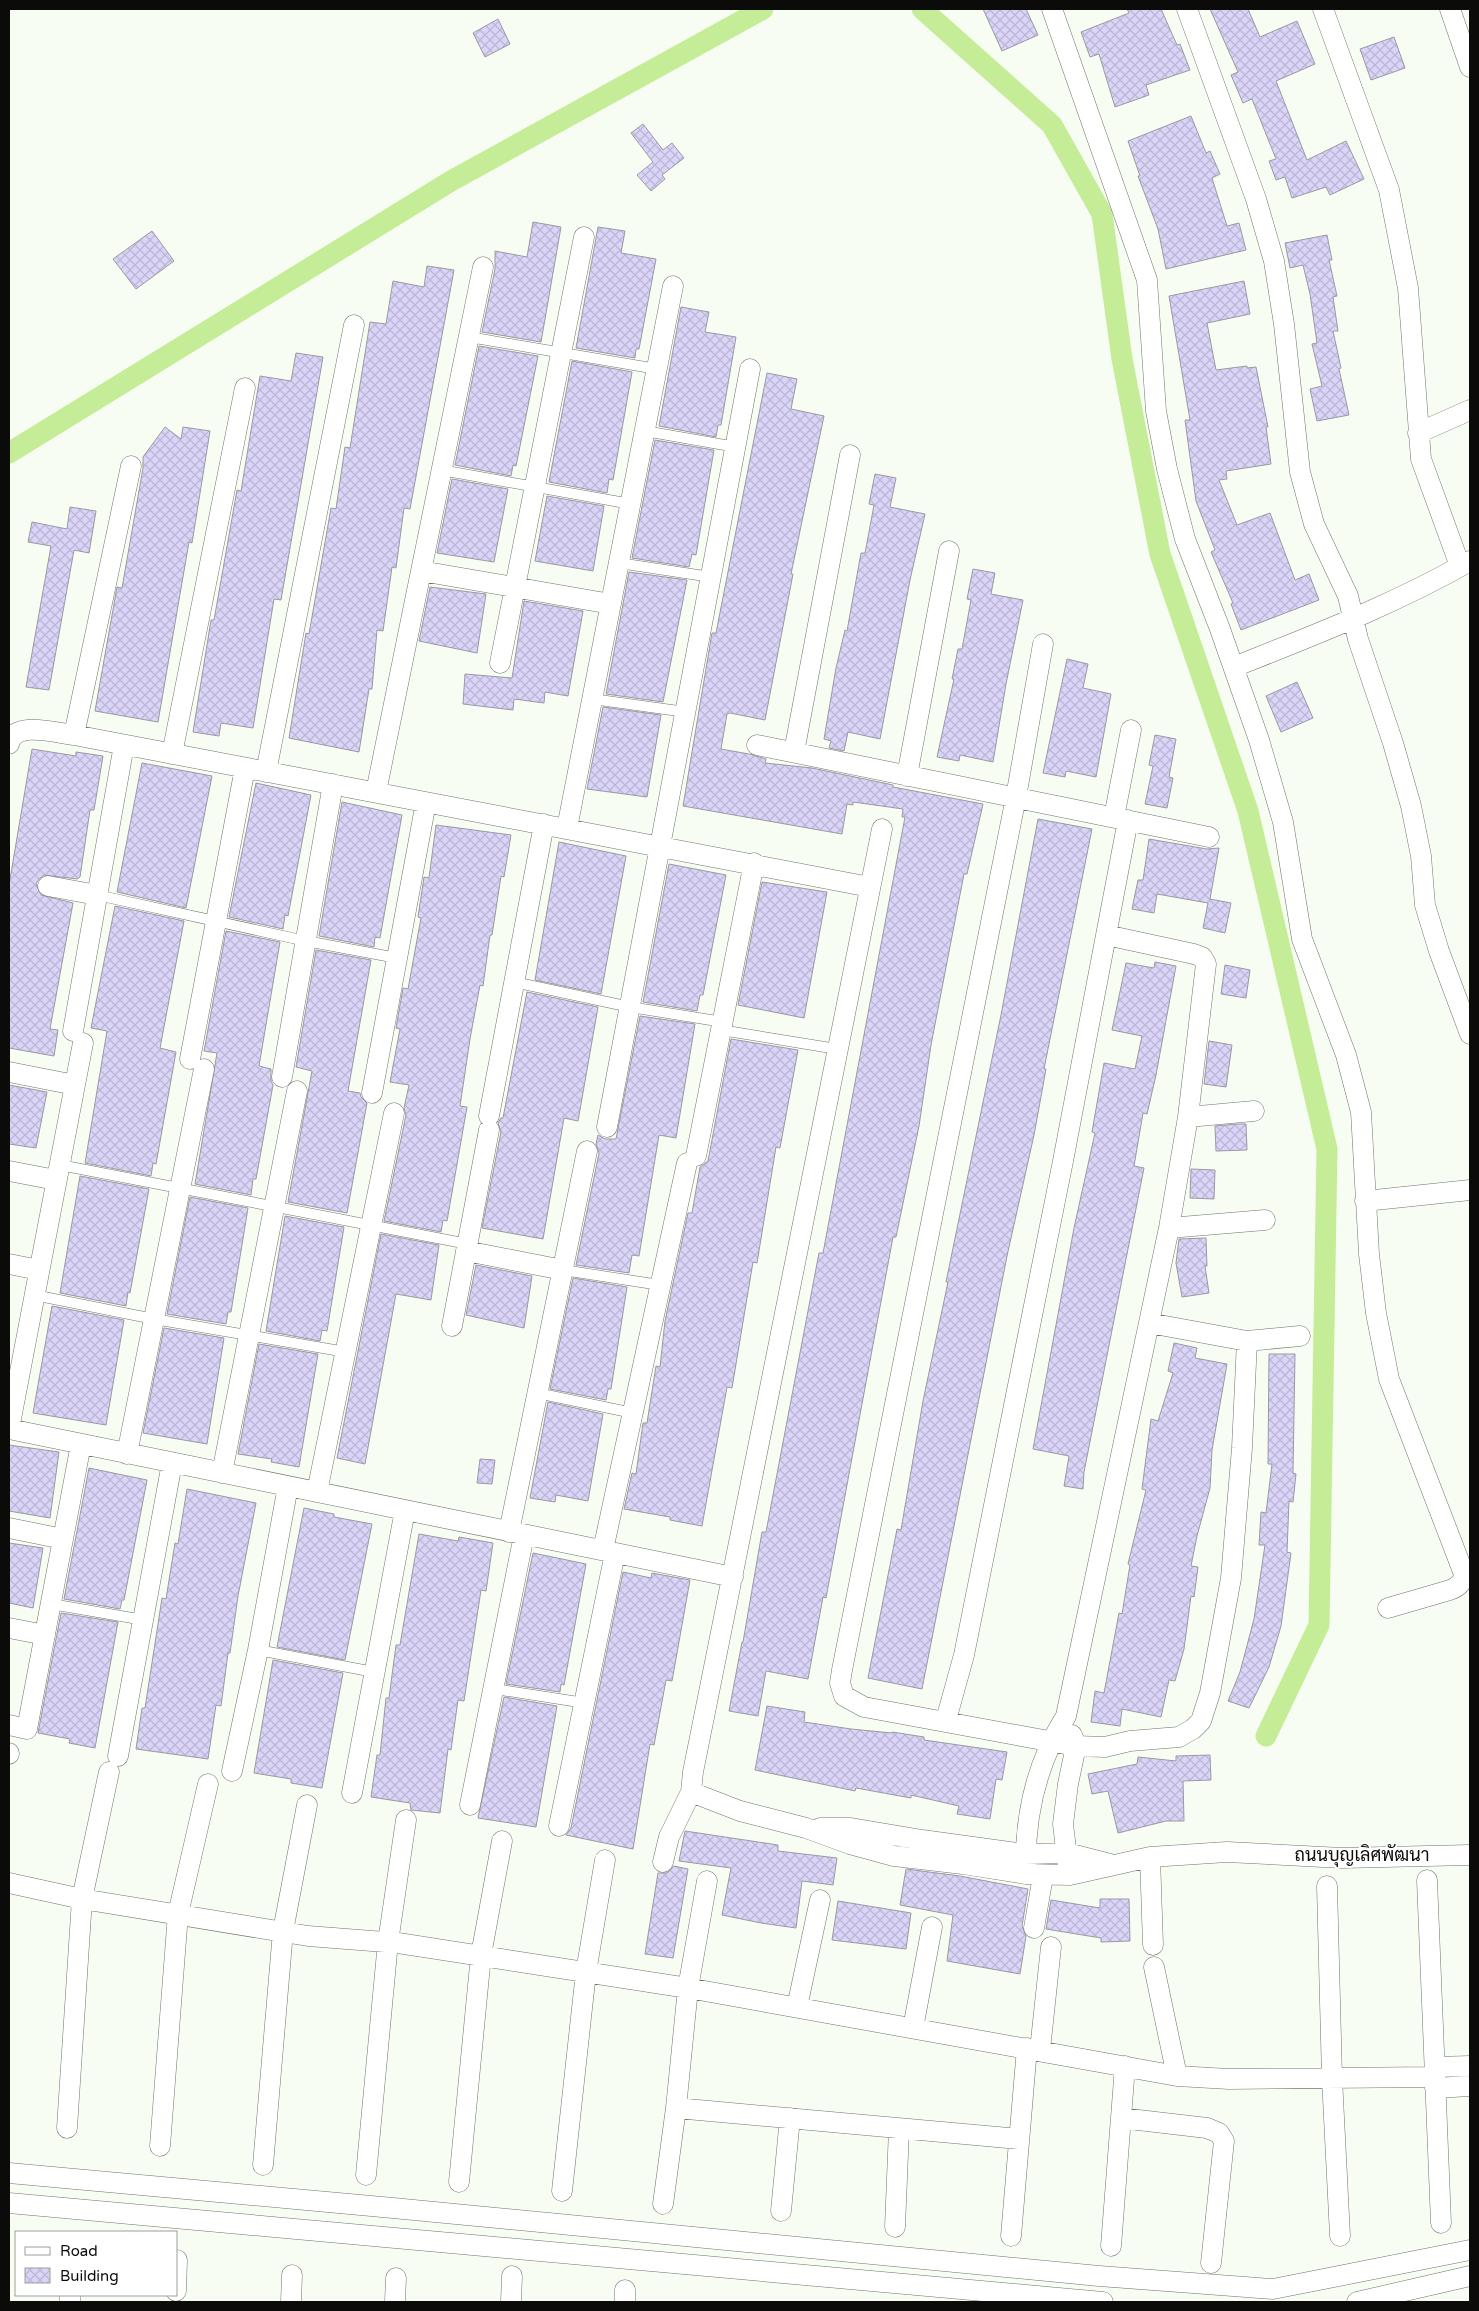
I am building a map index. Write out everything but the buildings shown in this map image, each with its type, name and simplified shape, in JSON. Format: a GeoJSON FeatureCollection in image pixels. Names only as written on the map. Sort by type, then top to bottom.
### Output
{"type":"FeatureCollection","features":[{"type":"Feature","properties":{"kind":"street"},"geometry":{"type":"LineString","coordinates":[[1052,9],[1147,280],[1156,411],[1167,469],[1185,539],[1234,667],[1259,740],[1283,822],[1302,939],[1346,1055],[1362,1112],[1366,1163],[1365,1201],[1376,1313],[1389,1379],[1464,1574],[1463,1580],[1457,1587],[1388,1608]]}},
{"type":"Feature","properties":{"kind":"street"},"geometry":{"type":"LineString","coordinates":[[1188,9],[1256,198],[1274,261],[1284,324],[1289,385],[1300,472],[1314,524],[1348,596],[1353,619],[1394,743],[1411,806],[1421,856],[1426,905],[1439,951],[1470,1034]]}},
{"type":"Feature","properties":{"kind":"street"},"geometry":{"type":"LineString","coordinates":[[1234,667],[1353,619],[1465,564],[1421,459],[1408,288],[1389,190],[1324,9]]}},
{"type":"Feature","properties":{"kind":"street"},"geometry":{"type":"LineString","coordinates":[[1450,9],[1470,67]]}},
{"type":"Feature","properties":{"kind":"street"},"geometry":{"type":"LineString","coordinates":[[500,663],[584,237]]}},
{"type":"Feature","properties":{"kind":"street"},"geometry":{"type":"LineString","coordinates":[[376,792],[483,267]]}},
{"type":"Feature","properties":{"kind":"street"},"geometry":{"type":"LineString","coordinates":[[567,828],[673,286]]}},
{"type":"Feature","properties":{"kind":"street"},"geometry":{"type":"LineString","coordinates":[[266,772],[354,324]]}},
{"type":"Feature","properties":{"kind":"street"},"geometry":{"type":"LineString","coordinates":[[607,1127],[750,369]]}},
{"type":"Feature","properties":{"kind":"street"},"geometry":{"type":"LineString","coordinates":[[172,754],[245,388]]}},
{"type":"Feature","properties":{"kind":"street"},"geometry":{"type":"LineString","coordinates":[[1418,433],[1470,410]]}},
{"type":"Feature","properties":{"kind":"street"},"geometry":{"type":"LineString","coordinates":[[794,752],[850,455]]}},
{"type":"Feature","properties":{"kind":"street"},"geometry":{"type":"LineString","coordinates":[[74,735],[131,466]]}},
{"type":"Feature","properties":{"kind":"street"},"geometry":{"type":"LineString","coordinates":[[907,776],[949,551]]}},
{"type":"Feature","properties":{"kind":"street"},"geometry":{"type":"LineString","coordinates":[[421,571],[611,604]]}},
{"type":"Feature","properties":{"kind":"street"},"geometry":{"type":"LineString","coordinates":[[1043,644],[1016,798],[840,1683],[844,1696],[864,1707],[946,1720],[1076,1746],[1105,1746],[1130,1741],[1179,1737],[1194,1729],[1201,1720],[1210,1693],[1231,1578],[1242,1448],[1248,1340]]}},
{"type":"Feature","properties":{"kind":"street"},"geometry":{"type":"LineString","coordinates":[[9,744],[13,734],[18,730],[74,735],[870,887]]}},
{"type":"Feature","properties":{"kind":"street"},"geometry":{"type":"LineString","coordinates":[[946,1720],[966,1645],[1063,1161],[1106,935],[1131,730]]}},
{"type":"Feature","properties":{"kind":"street"},"geometry":{"type":"LineString","coordinates":[[124,745],[97,895],[78,1037],[75,1085],[9,1429],[733,1577]]}},
{"type":"Feature","properties":{"kind":"street"},"geometry":{"type":"LineString","coordinates":[[757,745],[1209,836]]}},
{"type":"Feature","properties":{"kind":"street"},"geometry":{"type":"LineString","coordinates":[[127,1454],[180,1188],[214,922],[245,768]]}},
{"type":"Feature","properties":{"kind":"street"},"geometry":{"type":"LineString","coordinates":[[282,1077],[333,784]]}},
{"type":"Feature","properties":{"kind":"street"},"geometry":{"type":"LineString","coordinates":[[372,1093],[426,802]]}},
{"type":"Feature","properties":{"kind":"street"},"geometry":{"type":"LineString","coordinates":[[452,1326],[544,824]]}},
{"type":"Feature","properties":{"kind":"street"},"geometry":{"type":"LineString","coordinates":[[663,1862],[669,1837],[691,1792],[693,1772],[882,829]]}},
{"type":"Feature","properties":{"kind":"street"},"geometry":{"type":"LineString","coordinates":[[559,1826],[585,1703],[632,1413],[660,1285],[722,1026],[754,864]]}},
{"type":"Feature","properties":{"kind":"street"},"geometry":{"type":"LineString","coordinates":[[48,886],[97,895]]}},
{"type":"Feature","properties":{"kind":"street"},"geometry":{"type":"LineString","coordinates":[[1034,1928],[1034,1875],[1025,1854],[1030,1808],[1039,1771],[1050,1741],[1066,1716],[1169,1228],[1188,1116],[1206,964],[1202,956],[1106,935]]}},
{"type":"Feature","properties":{"kind":"street"},"geometry":{"type":"LineString","coordinates":[[9,1072],[75,1085]]}},
{"type":"Feature","properties":{"kind":"street"},"geometry":{"type":"LineString","coordinates":[[222,1473],[298,1091]]}},
{"type":"Feature","properties":{"kind":"street"},"geometry":{"type":"LineString","coordinates":[[1188,1116],[1254,1111]]}},
{"type":"Feature","properties":{"kind":"street"},"geometry":{"type":"LineString","coordinates":[[317,1492],[394,1113]]}},
{"type":"Feature","properties":{"kind":"street"},"geometry":{"type":"LineString","coordinates":[[470,1805],[495,1689],[537,1393],[587,1151]]}},
{"type":"Feature","properties":{"kind":"street"},"geometry":{"type":"LineString","coordinates":[[9,1170],[58,1172]]}},
{"type":"Feature","properties":{"kind":"street"},"geometry":{"type":"LineString","coordinates":[[1365,1201],[1470,1190]]}},
{"type":"Feature","properties":{"kind":"street"},"geometry":{"type":"LineString","coordinates":[[1169,1228],[1265,1220]]}},
{"type":"Feature","properties":{"kind":"street"},"geometry":{"type":"LineString","coordinates":[[467,1247],[562,1270]]}},
{"type":"Feature","properties":{"kind":"street"},"geometry":{"type":"LineString","coordinates":[[9,1264],[39,1270]]}},
{"type":"Feature","properties":{"kind":"street"},"geometry":{"type":"LineString","coordinates":[[1149,1323],[1248,1340],[1300,1336]]}},
{"type":"Feature","properties":{"kind":"street"},"geometry":{"type":"LineString","coordinates":[[9,1725],[27,1728],[81,1444]]}},
{"type":"Feature","properties":{"kind":"street"},"geometry":{"type":"LineString","coordinates":[[67,2128],[82,1899],[114,1764],[144,1620],[172,1463]]}},
{"type":"Feature","properties":{"kind":"street"},"geometry":{"type":"LineString","coordinates":[[232,1771],[258,1650],[288,1486]]}},
{"type":"Feature","properties":{"kind":"street"},"geometry":{"type":"LineString","coordinates":[[352,1793],[405,1510]]}},
{"type":"Feature","properties":{"kind":"street"},"geometry":{"type":"LineString","coordinates":[[9,1528],[63,1539]]}},
{"type":"Feature","properties":{"kind":"street"},"geometry":{"type":"LineString","coordinates":[[9,1628],[45,1635]]}},
{"type":"Feature","properties":{"kind":"street"},"geometry":{"type":"LineString","coordinates":[[1066,1716],[1076,1746],[1068,1784],[1063,1824],[1070,1875]]}},
{"type":"Feature","properties":{"kind":"street"},"geometry":{"type":"LineString","coordinates":[[160,2146],[178,1914],[208,1784]]}},
{"type":"Feature","properties":{"kind":"street"},"geometry":{"type":"LineString","coordinates":[[691,1792],[740,1812],[806,1828],[851,1828],[1025,1854],[1067,1853],[1114,1865]]}},
{"type":"Feature","properties":{"kind":"street"},"geometry":{"type":"LineString","coordinates":[[263,2165],[283,1931],[307,1805]]}},
{"type":"Feature","properties":{"kind":"street"},"geometry":{"type":"LineString","coordinates":[[366,2175],[388,1942],[406,1820]]}},
{"type":"Feature","properties":{"kind":"street","name":"ถนนบุญเลิศพัฒนา"},"geometry":{"type":"LineString","coordinates":[[806,1828],[894,1856],[1034,1875],[1070,1875],[1150,1857],[1227,1852],[1342,1858],[1470,1855]]}},
{"type":"Feature","properties":{"kind":"street"},"geometry":{"type":"LineString","coordinates":[[459,2182],[481,1955],[502,1841]]}},
{"type":"Feature","properties":{"kind":"street"},"geometry":{"type":"LineString","coordinates":[[1150,1857],[1153,1945]]}},
{"type":"Feature","properties":{"kind":"street"},"geometry":{"type":"LineString","coordinates":[[562,2191],[586,1972],[605,1860]]}},
{"type":"Feature","properties":{"kind":"street"},"geometry":{"type":"LineString","coordinates":[[1426,1880],[1441,2223]]}},
{"type":"Feature","properties":{"kind":"street"},"geometry":{"type":"LineString","coordinates":[[663,2204],[676,2108],[688,1988],[707,1881]]}},
{"type":"Feature","properties":{"kind":"street"},"geometry":{"type":"LineString","coordinates":[[9,1883],[82,1899],[283,1931],[356,1941],[388,1942],[481,1955],[688,1988],[1177,2076],[1229,2079],[1435,2077],[1470,2086]]}},
{"type":"Feature","properties":{"kind":"street"},"geometry":{"type":"LineString","coordinates":[[1327,1886],[1332,2078],[1340,2236]]}},
{"type":"Feature","properties":{"kind":"street"},"geometry":{"type":"LineString","coordinates":[[796,2007],[820,1900]]}},
{"type":"Feature","properties":{"kind":"street"},"geometry":{"type":"LineString","coordinates":[[914,2028],[932,1927]]}},
{"type":"Feature","properties":{"kind":"street"},"geometry":{"type":"LineString","coordinates":[[1010,2236],[1019,2139],[1051,1947]]}},
{"type":"Feature","properties":{"kind":"street"},"geometry":{"type":"LineString","coordinates":[[1154,1967],[1177,2076]]}},
{"type":"Feature","properties":{"kind":"street"},"geometry":{"type":"LineString","coordinates":[[1111,2246],[1126,2066]]}},
{"type":"Feature","properties":{"kind":"street"},"geometry":{"type":"LineString","coordinates":[[1435,2077],[1470,2066]]}},
{"type":"Feature","properties":{"kind":"street"},"geometry":{"type":"LineString","coordinates":[[676,2108],[1019,2139]]}},
{"type":"Feature","properties":{"kind":"street"},"geometry":{"type":"LineString","coordinates":[[781,2211],[790,2118]]}},
{"type":"Feature","properties":{"kind":"street"},"geometry":{"type":"LineString","coordinates":[[1121,2118],[1207,2128],[1219,2133],[1224,2141],[1211,2263]]}},
{"type":"Feature","properties":{"kind":"street"},"geometry":{"type":"LineString","coordinates":[[895,2227],[899,2129]]}},
{"type":"Feature","properties":{"kind":"street"},"geometry":{"type":"LineString","coordinates":[[9,2174],[403,2208],[1089,2275],[1273,2289],[1470,2250]]}},
{"type":"Feature","properties":{"kind":"street"},"geometry":{"type":"LineString","coordinates":[[9,2203],[1103,2302]]}},
{"type":"Feature","properties":{"kind":"street"},"geometry":{"type":"LineString","coordinates":[[291,2302],[292,2274]]}},
{"type":"Feature","properties":{"kind":"street"},"geometry":{"type":"LineString","coordinates":[[511,2302],[512,2276]]}},
{"type":"Feature","properties":{"kind":"street"},"geometry":{"type":"LineString","coordinates":[[1358,2302],[1470,2276]]}},
{"type":"Feature","properties":{"kind":"street"},"geometry":{"type":"LineString","coordinates":[[395,2302],[396,2278]]}},
{"type":"Feature","properties":{"kind":"lane"},"geometry":{"type":"LineString","coordinates":[[468,337],[657,369]]}},
{"type":"Feature","properties":{"kind":"lane"},"geometry":{"type":"LineString","coordinates":[[645,431],[736,447]]}},
{"type":"Feature","properties":{"kind":"lane"},"geometry":{"type":"LineString","coordinates":[[441,470],[631,504]]}},
{"type":"Feature","properties":{"kind":"lane"},"geometry":{"type":"LineString","coordinates":[[619,564],[711,577]]}},
{"type":"Feature","properties":{"kind":"lane"},"geometry":{"type":"LineString","coordinates":[[592,699],[686,712]]}},
{"type":"Feature","properties":{"kind":"lane"},"geometry":{"type":"LineString","coordinates":[[97,895],[214,922],[397,958]]}},
{"type":"Feature","properties":{"kind":"lane"},"geometry":{"type":"LineString","coordinates":[[514,982],[837,1049]]}},
{"type":"Feature","properties":{"kind":"lane"},"geometry":{"type":"LineString","coordinates":[[58,1172],[180,1188],[467,1247]]}},
{"type":"Feature","properties":{"kind":"lane"},"geometry":{"type":"LineString","coordinates":[[562,1270],[660,1285]]}},
{"type":"Feature","properties":{"kind":"lane"},"geometry":{"type":"LineString","coordinates":[[34,1295],[154,1319],[346,1352]]}},
{"type":"Feature","properties":{"kind":"lane"},"geometry":{"type":"LineString","coordinates":[[537,1393],[632,1413]]}},
{"type":"Feature","properties":{"kind":"lane"},"geometry":{"type":"LineString","coordinates":[[51,1604],[144,1620]]}},
{"type":"Feature","properties":{"kind":"lane"},"geometry":{"type":"LineString","coordinates":[[258,1650],[374,1672]]}},
{"type":"Feature","properties":{"kind":"lane"},"geometry":{"type":"LineString","coordinates":[[495,1689],[585,1703]]}},
{"type":"Feature","properties":{"kind":"waterway"},"geometry":{"type":"LineString","coordinates":[[9,453],[451,181],[763,9]]}},
{"type":"Feature","properties":{"kind":"waterway"},"geometry":{"type":"LineString","coordinates":[[922,9],[1052,125],[1102,214],[1122,359],[1160,554],[1248,811],[1327,1149],[1319,1625],[1266,1736]]}}]}
